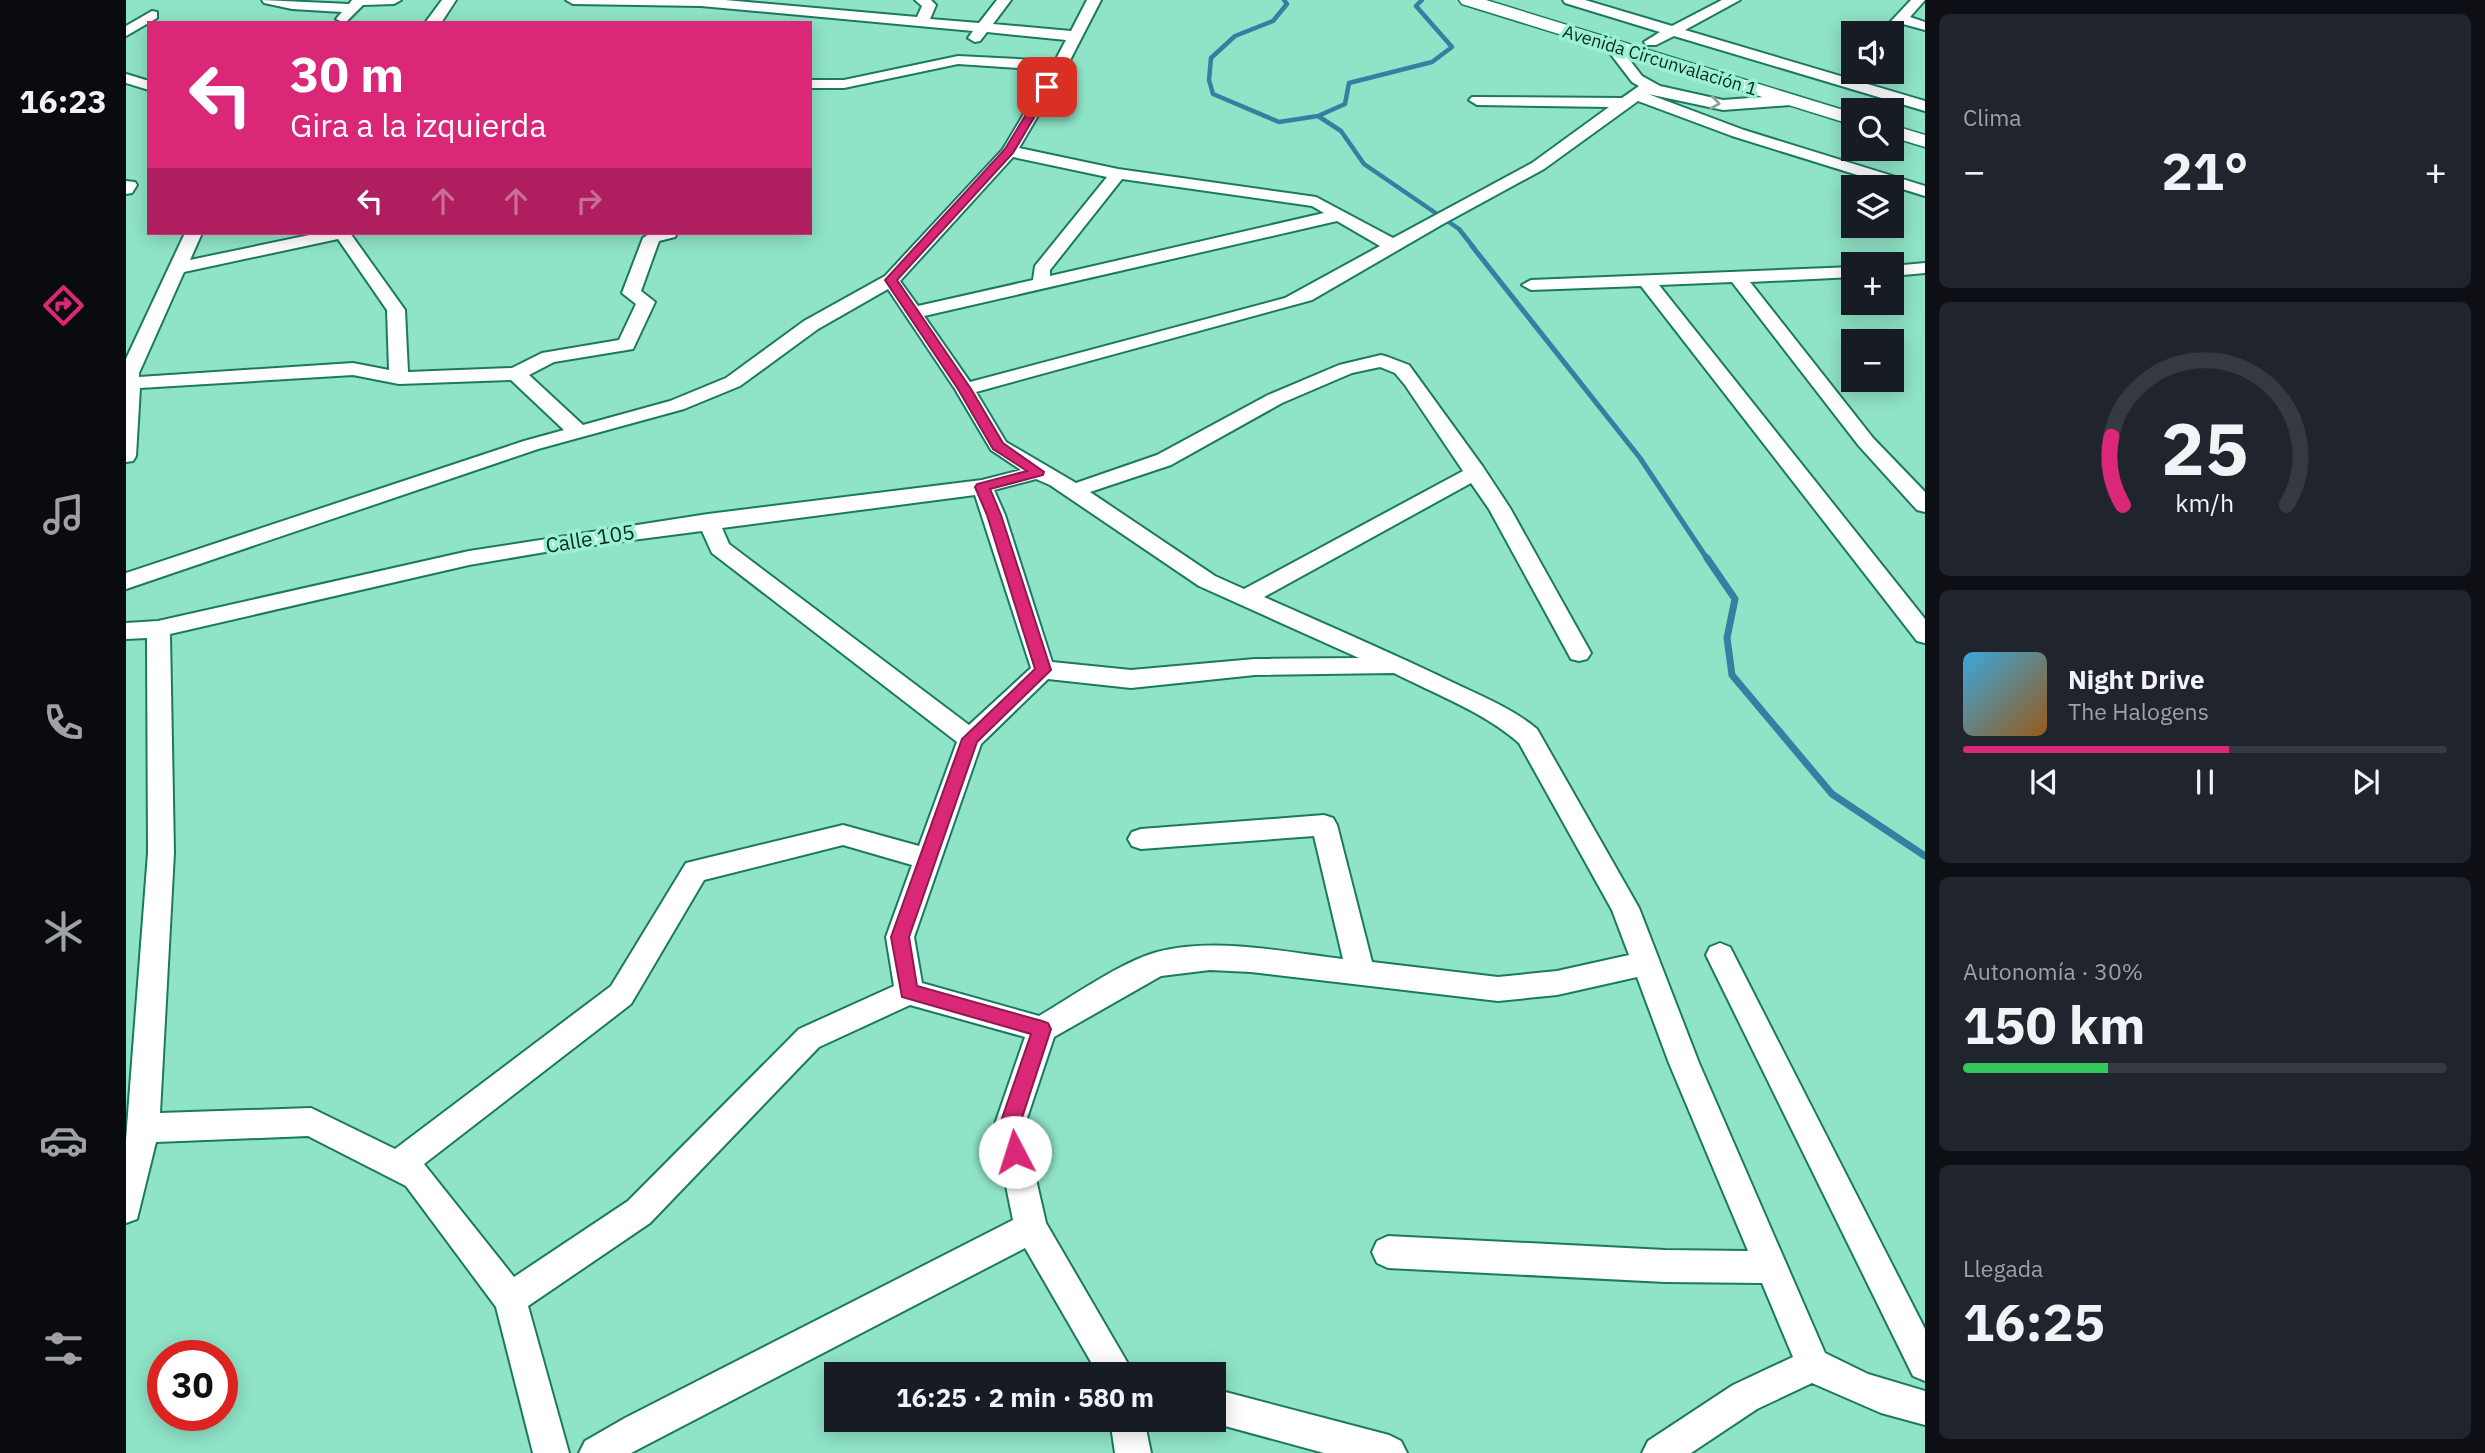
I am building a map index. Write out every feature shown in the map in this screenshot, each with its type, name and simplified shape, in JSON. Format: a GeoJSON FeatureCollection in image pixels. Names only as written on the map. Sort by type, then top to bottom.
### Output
{"type":"FeatureCollection","features":[{"type":"Feature","properties":{"kind":"main road","name":"Avenida Circunvalación 1"},"geometry":{"type":"LineString","coordinates":[[1468,0],[1841,115]]}},
{"type":"Feature","properties":{"kind":"main road","name":"Avenida Circunvalación 1"},"geometry":{"type":"LineString","coordinates":[[1514,0],[1841,99]]}},
{"type":"Feature","properties":{"kind":"main road"},"geometry":{"type":"LineString","coordinates":[[1904,119],[1925,125]]}},
{"type":"Feature","properties":{"kind":"main road"},"geometry":{"type":"LineString","coordinates":[[1904,135],[1925,141]]}},
{"type":"Feature","properties":{"kind":"street"},"geometry":{"type":"LineString","coordinates":[[269,0],[292,5],[353,8]]}},
{"type":"Feature","properties":{"kind":"street"},"geometry":{"type":"LineString","coordinates":[[341,21],[359,1],[394,0]]}},
{"type":"Feature","properties":{"kind":"street"},"geometry":{"type":"LineString","coordinates":[[435,21],[449,0]]}},
{"type":"Feature","properties":{"kind":"street"},"geometry":{"type":"LineString","coordinates":[[573,0],[707,5],[922,21],[1075,36]]}},
{"type":"Feature","properties":{"kind":"street"},"geometry":{"type":"LineString","coordinates":[[922,0],[929,5],[922,21]]}},
{"type":"Feature","properties":{"kind":"street"},"geometry":{"type":"LineString","coordinates":[[958,60],[1004,0]]}},
{"type":"Feature","properties":{"kind":"street"},"geometry":{"type":"LineString","coordinates":[[126,581],[531,445],[677,405],[733,382],[811,325],[891,280],[1009,151],[1060,66],[1094,0]]}},
{"type":"Feature","properties":{"kind":"street"},"geometry":{"type":"LineString","coordinates":[[1570,0],[1841,80]]}},
{"type":"Feature","properties":{"kind":"street"},"geometry":{"type":"LineString","coordinates":[[1651,41],[1733,0]]}},
{"type":"Feature","properties":{"kind":"street"},"geometry":{"type":"LineString","coordinates":[[1919,0],[1900,19],[1925,26]]}},
{"type":"Feature","properties":{"kind":"street"},"geometry":{"type":"LineString","coordinates":[[126,32],[152,15]]}},
{"type":"Feature","properties":{"kind":"street"},"geometry":{"type":"LineString","coordinates":[[1610,44],[1637,79],[1637,95]]}},
{"type":"Feature","properties":{"kind":"street"},"geometry":{"type":"LineString","coordinates":[[812,84],[857,82],[958,60],[1060,66]]}},
{"type":"Feature","properties":{"kind":"street"},"geometry":{"type":"LineString","coordinates":[[126,78],[147,85]]}},
{"type":"Feature","properties":{"kind":"street"},"geometry":{"type":"LineString","coordinates":[[1827,95],[1841,81]]}},
{"type":"Feature","properties":{"kind":"street"},"geometry":{"type":"LineString","coordinates":[[1855,84],[1925,106]]}},
{"type":"Feature","properties":{"kind":"street"},"geometry":{"type":"LineString","coordinates":[[1637,95],[1738,133],[1925,191]]}},
{"type":"Feature","properties":{"kind":"street"},"geometry":{"type":"LineString","coordinates":[[965,389],[1290,302],[1538,166],[1637,95]]}},
{"type":"Feature","properties":{"kind":"street"},"geometry":{"type":"LineString","coordinates":[[1477,100],[1637,95],[1723,105],[1790,100]]}},
{"type":"Feature","properties":{"kind":"street"},"geometry":{"type":"LineString","coordinates":[[1009,151],[1118,174],[1316,202],[1394,246]]}},
{"type":"Feature","properties":{"kind":"street"},"geometry":{"type":"LineString","coordinates":[[1042,284],[1041,270],[1118,174]]}},
{"type":"Feature","properties":{"kind":"street"},"geometry":{"type":"LineString","coordinates":[[912,313],[1339,215]]}},
{"type":"Feature","properties":{"kind":"street"},"geometry":{"type":"LineString","coordinates":[[126,456],[131,383],[129,373],[133,347],[192,235]]}},
{"type":"Feature","properties":{"kind":"street"},"geometry":{"type":"LineString","coordinates":[[176,268],[333,235]]}},
{"type":"Feature","properties":{"kind":"street"},"geometry":{"type":"LineString","coordinates":[[343,235],[396,310],[399,378]]}},
{"type":"Feature","properties":{"kind":"street"},"geometry":{"type":"LineString","coordinates":[[131,383],[353,369],[399,378],[516,374],[549,357],[626,345],[646,302],[631,293],[652,238],[662,235]]}},
{"type":"Feature","properties":{"kind":"street"},"geometry":{"type":"LineString","coordinates":[[1904,270],[1925,268]]}},
{"type":"Feature","properties":{"kind":"street"},"geometry":{"type":"LineString","coordinates":[[1531,285],[1841,272]]}},
{"type":"Feature","properties":{"kind":"street"},"geometry":{"type":"LineString","coordinates":[[1736,276],[1866,442],[1925,505]]}},
{"type":"Feature","properties":{"kind":"street"},"geometry":{"type":"LineString","coordinates":[[1646,279],[1925,635]]}},
{"type":"Feature","properties":{"kind":"street"},"geometry":{"type":"LineString","coordinates":[[891,280],[965,389],[998,446],[1207,581],[1399,666],[1492,712],[1514,724],[1528,736],[1625,908],[1684,1063],[1813,1366],[1853,1387],[1891,1402],[1925,1408]]}},
{"type":"Feature","properties":{"kind":"street","name":"Calle 105"},"geometry":{"type":"LineString","coordinates":[[126,631],[158,629],[469,558],[708,521],[982,487],[1056,481],[1164,460],[1275,399],[1346,369],[1375,361],[1392,364],[1405,372],[1476,472],[1499,508],[1579,653]]}},
{"type":"Feature","properties":{"kind":"street"},"geometry":{"type":"LineString","coordinates":[[516,374],[580,433]]}},
{"type":"Feature","properties":{"kind":"street"},"geometry":{"type":"LineString","coordinates":[[1245,598],[1476,472]]}},
{"type":"Feature","properties":{"kind":"street"},"geometry":{"type":"LineString","coordinates":[[982,487],[994,515],[1043,670]]}},
{"type":"Feature","properties":{"kind":"street"},"geometry":{"type":"LineString","coordinates":[[708,521],[720,548],[970,739]]}},
{"type":"Feature","properties":{"kind":"street"},"geometry":{"type":"LineString","coordinates":[[126,1208],[144,1128],[161,853],[158,629]]}},
{"type":"Feature","properties":{"kind":"street"},"geometry":{"type":"LineString","coordinates":[[909,992],[900,937],[970,739],[1043,670],[1131,679],[1255,667],[1399,666]]}},
{"type":"Feature","properties":{"kind":"street"},"geometry":{"type":"LineString","coordinates":[[1141,839],[1324,825],[1360,972]]}},
{"type":"Feature","properties":{"kind":"street"},"geometry":{"type":"LineString","coordinates":[[397,1166],[621,995],[695,871],[843,835],[928,859]]}},
{"type":"Feature","properties":{"kind":"street"},"geometry":{"type":"LineString","coordinates":[[1720,955],[1925,1364]]}},
{"type":"Feature","properties":{"kind":"street"},"geometry":{"type":"LineString","coordinates":[[1110,1362],[1031,1228],[1009,1127],[1042,1029],[1158,964],[1210,958],[1360,972],[1498,989],[1557,983],[1646,963]]}},
{"type":"Feature","properties":{"kind":"street"},"geometry":{"type":"LineString","coordinates":[[510,1299],[639,1212],[809,1038],[909,992],[1042,1029]]}},
{"type":"Feature","properties":{"kind":"street"},"geometry":{"type":"LineString","coordinates":[[144,1128],[311,1122],[417,1176],[510,1299],[551,1453]]}},
{"type":"Feature","properties":{"kind":"street"},"geometry":{"type":"LineString","coordinates":[[597,1453],[682,1406],[1031,1228]]}},
{"type":"Feature","properties":{"kind":"street"},"geometry":{"type":"LineString","coordinates":[[1388,1252],[1665,1266],[1770,1268]]}},
{"type":"Feature","properties":{"kind":"street"},"geometry":{"type":"LineString","coordinates":[[1660,1453],[1745,1397],[1813,1366]]}},
{"type":"Feature","properties":{"kind":"street"},"geometry":{"type":"LineString","coordinates":[[1226,1409],[1389,1453]]}},
{"type":"Feature","properties":{"kind":"street"},"geometry":{"type":"LineString","coordinates":[[1129,1432],[1133,1453]]}},
{"type":"Feature","properties":{"kind":"waterway"},"geometry":{"type":"LineString","coordinates":[[1284,0],[1287,4],[1273,21],[1235,36],[1211,58],[1209,80],[1213,94],[1279,122],[1318,116]]}},
{"type":"Feature","properties":{"kind":"waterway"},"geometry":{"type":"LineString","coordinates":[[1318,116],[1345,104],[1349,83],[1432,62],[1452,47],[1416,6],[1422,0]]}},
{"type":"Feature","properties":{"kind":"waterway"},"geometry":{"type":"LineString","coordinates":[[1318,116],[1341,131],[1364,164],[1459,229],[1474,248]]}},
{"type":"Feature","properties":{"kind":"waterway"},"geometry":{"type":"LineString","coordinates":[[1472,246],[1640,458],[1708,560]]}},
{"type":"Feature","properties":{"kind":"waterway"},"geometry":{"type":"LineString","coordinates":[[1707,558],[1735,599],[1727,638],[1732,675],[1832,794],[1925,856]]}},
{"type":"Feature","properties":{"kind":"route"},"geometry":{"type":"LineString","coordinates":[[1015,1152],[1009,1127],[1042,1029],[909,992],[900,937],[970,739],[1043,670],[994,515],[982,487],[1038,472],[998,446],[965,389],[891,280],[1009,151],[1047,87]]}}]}
